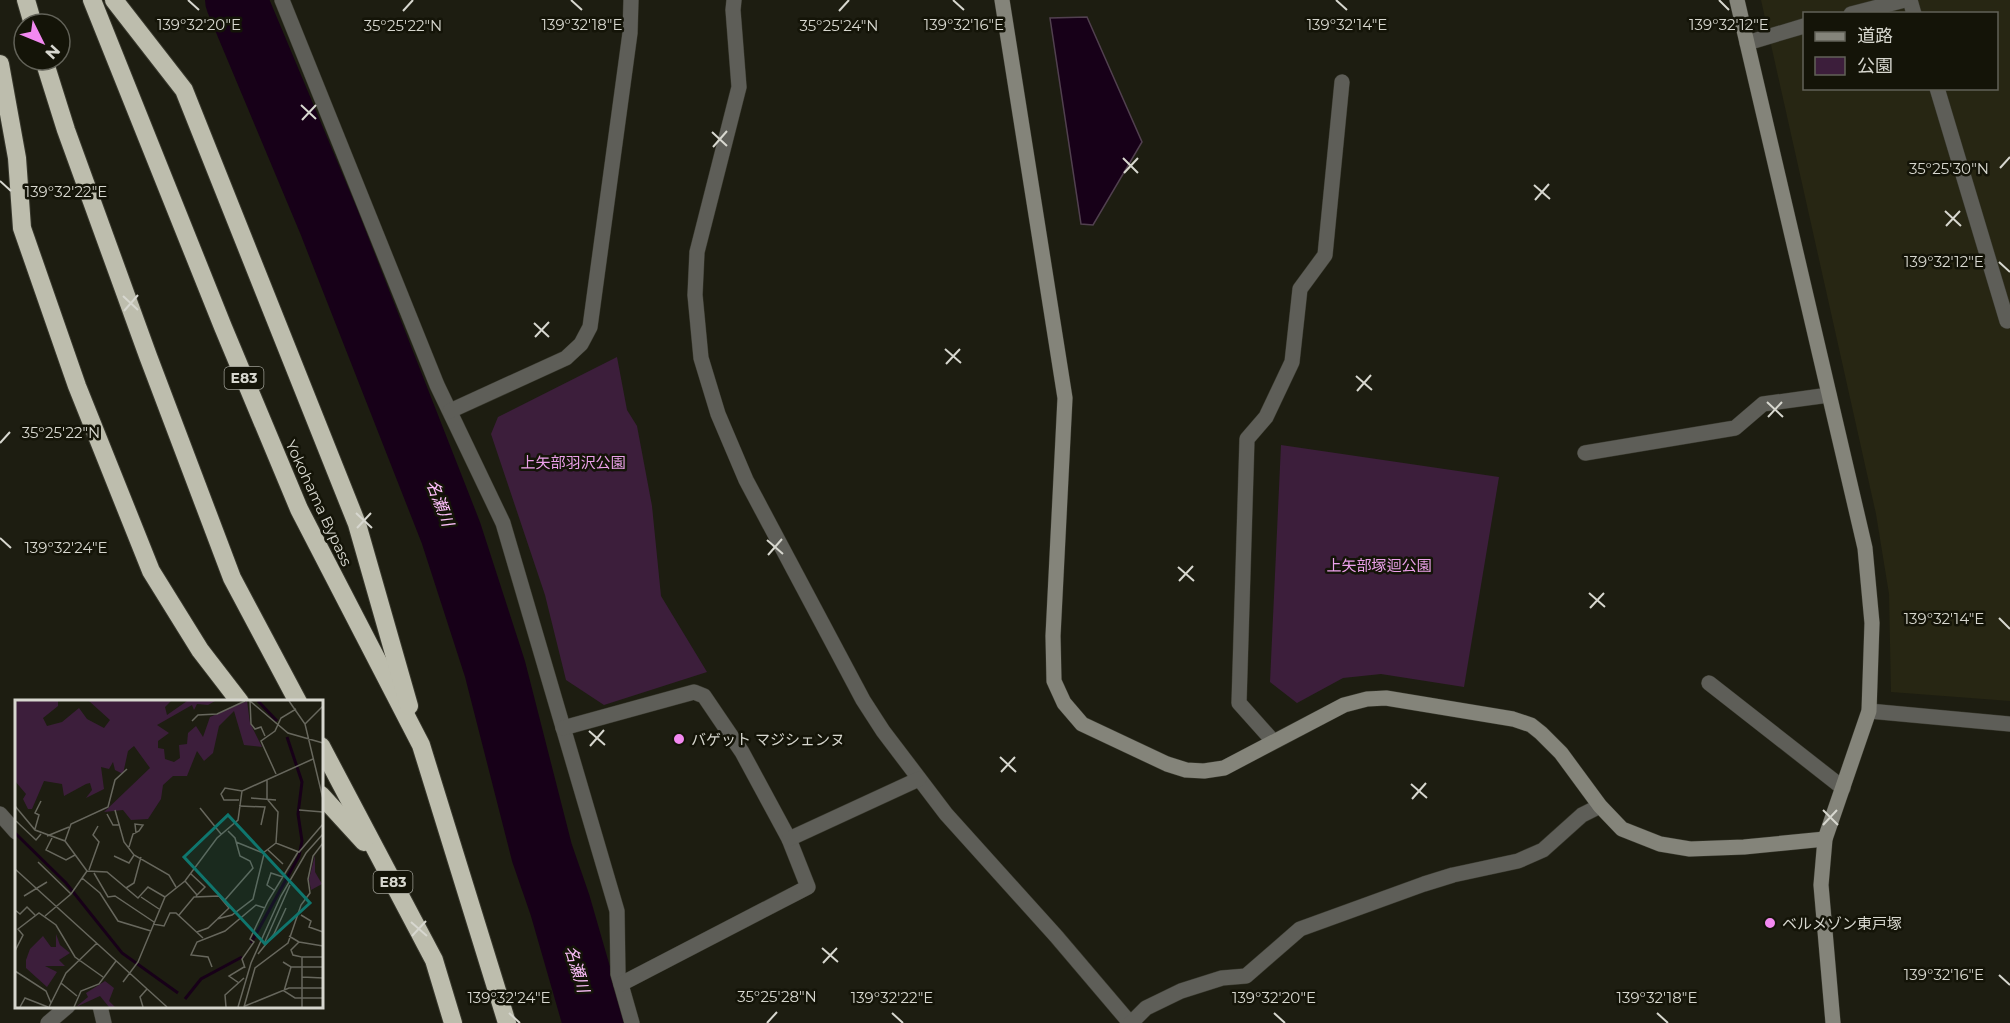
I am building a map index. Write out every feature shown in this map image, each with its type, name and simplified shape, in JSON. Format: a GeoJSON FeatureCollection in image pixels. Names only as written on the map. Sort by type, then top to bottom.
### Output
{"type":"FeatureCollection","features":[{"type":"Feature","properties":{"kind":"highway","name":"Yokohama Bypass"},"geometry":{"type":"LineString","coordinates":[[92,0],[223,327],[299,509],[421,745],[507,1023]]}},
{"type":"Feature","properties":{"kind":"highway"},"geometry":{"type":"LineString","coordinates":[[114,0],[184,90],[357,524],[421,745]]}},
{"type":"Feature","properties":{"kind":"highway"},"geometry":{"type":"LineString","coordinates":[[0,64],[17,158],[22,228],[77,386],[151,571],[200,650],[238,700]]}},
{"type":"Feature","properties":{"kind":"highway"},"geometry":{"type":"LineString","coordinates":[[48,72],[66,130],[144,345],[232,578],[297,700]]}},
{"type":"Feature","properties":{"kind":"highway","name":"E83"},"geometry":{"type":"LineString","coordinates":[[322,748],[434,960],[453,1023]]}},
{"type":"Feature","properties":{"kind":"highway"},"geometry":{"type":"LineString","coordinates":[[322,796],[382,860]]}},
{"type":"Feature","properties":{"kind":"street"},"geometry":{"type":"LineString","coordinates":[[282,0],[437,385],[502,523],[617,911],[618,974],[632,1023]]}},
{"type":"Feature","properties":{"kind":"street"},"geometry":{"type":"LineString","coordinates":[[450,411],[566,358],[581,344],[590,327],[630,33],[631,0]]}},
{"type":"Feature","properties":{"kind":"street"},"geometry":{"type":"LineString","coordinates":[[734,0],[739,87],[697,252],[695,295],[701,358],[718,414],[746,480],[863,700],[946,814],[1056,936],[1130,1023],[1146,1008],[1181,991],[1222,978],[1246,976],[1300,929],[1424,884],[1453,875],[1518,861],[1543,850],[1582,815],[1600,806]]}},
{"type":"Feature","properties":{"kind":"street"},"geometry":{"type":"LineString","coordinates":[[1002,0],[1065,398],[1053,636],[1054,681],[1064,703],[1082,724],[1167,764],[1186,770],[1204,771],[1224,768],[1344,705],[1367,699],[1386,698],[1513,719],[1531,725],[1561,753],[1600,806],[1622,829],[1660,844],[1690,849],[1744,847],[1825,839]]}},
{"type":"Feature","properties":{"kind":"street"},"geometry":{"type":"LineString","coordinates":[[1737,0],[1865,548],[1872,623],[1869,711],[1825,839],[1821,885],[1833,1023]]}},
{"type":"Feature","properties":{"kind":"street"},"geometry":{"type":"LineString","coordinates":[[1859,12],[1905,0]]}},
{"type":"Feature","properties":{"kind":"street"},"geometry":{"type":"LineString","coordinates":[[1747,43],[1803,26]]}},
{"type":"Feature","properties":{"kind":"street"},"geometry":{"type":"LineString","coordinates":[[1273,741],[1239,703],[1247,439],[1266,417],[1292,362],[1300,290],[1325,255],[1342,82]]}},
{"type":"Feature","properties":{"kind":"street"},"geometry":{"type":"LineString","coordinates":[[1938,90],[2007,321],[2010,320]]}},
{"type":"Feature","properties":{"kind":"street"},"geometry":{"type":"LineString","coordinates":[[1586,453],[1735,428],[1763,404],[1828,395]]}},
{"type":"Feature","properties":{"kind":"street"},"geometry":{"type":"LineString","coordinates":[[1709,682],[1843,788]]}},
{"type":"Feature","properties":{"kind":"street"},"geometry":{"type":"LineString","coordinates":[[563,728],[694,692],[704,696],[742,752],[789,839],[808,886],[621,984]]}},
{"type":"Feature","properties":{"kind":"street"},"geometry":{"type":"LineString","coordinates":[[1869,711],[2010,724]]}},
{"type":"Feature","properties":{"kind":"street"},"geometry":{"type":"LineString","coordinates":[[789,839],[919,779]]}},
{"type":"Feature","properties":{"kind":"street"},"geometry":{"type":"LineString","coordinates":[[0,814],[15,831]]}},
{"type":"Feature","properties":{"kind":"street"},"geometry":{"type":"LineString","coordinates":[[48,1023],[66,1008]]}},
{"type":"Feature","properties":{"kind":"street"},"geometry":{"type":"LineString","coordinates":[[100,1008],[104,1023]]}},
{"type":"Feature","properties":{"kind":"shaded area"},"geometry":{"type":"Polygon","coordinates":[[[1761,0],[2010,0],[2010,701],[1891,692],[1889,594],[1876,514],[1761,0]]]}},
{"type":"Feature","properties":{"kind":"shaded area"},"geometry":{"type":"Polygon","coordinates":[[[1087,17],[1142,142],[1093,225],[1081,224],[1050,18],[1087,17]]]}},
{"type":"Feature","properties":{"kind":"green space","name":"上矢部羽沢公園"},"geometry":{"type":"Polygon","coordinates":[[[617,357],[627,410],[637,426],[652,506],[661,596],[707,672],[604,705],[566,680],[545,595],[491,434],[498,417],[617,357]]]}},
{"type":"Feature","properties":{"kind":"green space","name":"上矢部塚迴公園"},"geometry":{"type":"Polygon","coordinates":[[[1281,445],[1499,477],[1464,687],[1381,674],[1343,678],[1297,703],[1270,682],[1281,445]]]}},
{"type":"Feature","properties":{"kind":"waterway","name":"名瀬川"},"geometry":{"type":"LineString","coordinates":[[236,0],[329,222],[451,533],[495,669],[542,853],[560,905],[594,1023]]}},
{"type":"Feature","properties":{"kind":"place","name":"バゲット マジシェンヌ"},"geometry":{"type":"Point","coordinates":[679,739]}},
{"type":"Feature","properties":{"kind":"place","name":"ベルメゾン東戸塚"},"geometry":{"type":"Point","coordinates":[1770,923]}}]}
